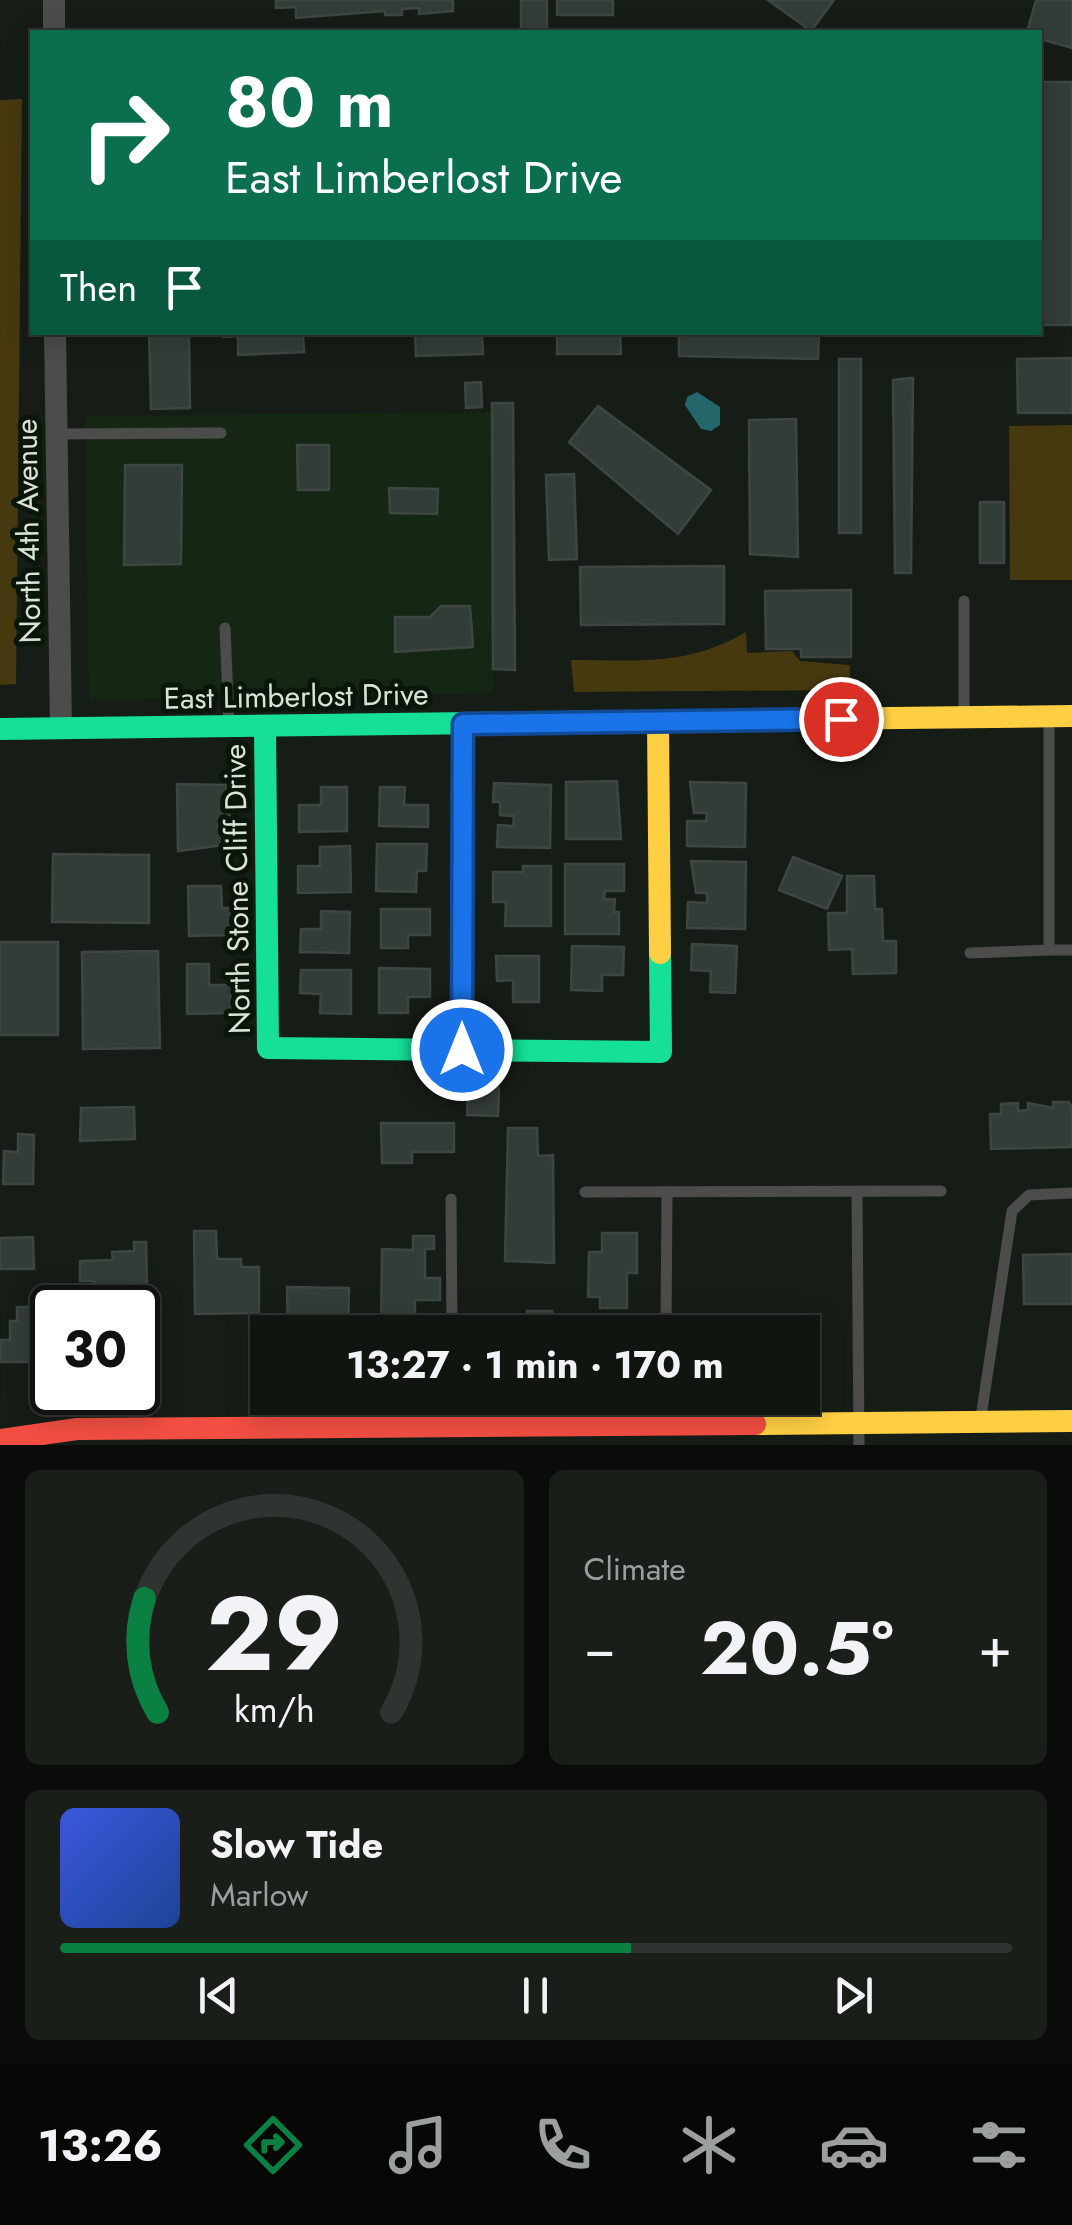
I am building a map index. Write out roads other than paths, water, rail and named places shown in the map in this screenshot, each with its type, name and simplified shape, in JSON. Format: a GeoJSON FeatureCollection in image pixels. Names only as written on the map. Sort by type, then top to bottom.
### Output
{"type":"FeatureCollection","features":[{"type":"Feature","properties":{"kind":"street"},"geometry":{"type":"LineString","coordinates":[[54,0],[54,30]]}},
{"type":"Feature","properties":{"kind":"street","name":"North 4th Avenue"},"geometry":{"type":"LineString","coordinates":[[55,335],[60,728]]}},
{"type":"Feature","properties":{"kind":"street","name":"East Limberlost Drive"},"geometry":{"type":"LineString","coordinates":[[0,729],[1061,716]]}},
{"type":"Feature","properties":{"kind":"street","name":"North Stone Cliff Drive"},"geometry":{"type":"LineString","coordinates":[[265,726],[268,1048],[662,1052],[658,721]]}},
{"type":"Feature","properties":{"kind":"street"},"geometry":{"type":"LineString","coordinates":[[462,1050],[463,724]]}},
{"type":"Feature","properties":{"kind":"street"},"geometry":{"type":"LineString","coordinates":[[0,1440],[341,1436],[452,1424],[480,1434],[666,1424],[1072,1421]]}},
{"type":"Feature","properties":{"kind":"lane"},"geometry":{"type":"LineString","coordinates":[[56,434],[222,433]]}},
{"type":"Feature","properties":{"kind":"lane"},"geometry":{"type":"LineString","coordinates":[[964,601],[964,717]]}},
{"type":"Feature","properties":{"kind":"lane"},"geometry":{"type":"LineString","coordinates":[[225,628],[230,726]]}},
{"type":"Feature","properties":{"kind":"lane"},"geometry":{"type":"LineString","coordinates":[[1049,950],[1061,716]]}},
{"type":"Feature","properties":{"kind":"lane"},"geometry":{"type":"LineString","coordinates":[[970,953],[1072,950]]}},
{"type":"Feature","properties":{"kind":"lane"},"geometry":{"type":"LineString","coordinates":[[857,1191],[859,1445]]}},
{"type":"Feature","properties":{"kind":"lane"},"geometry":{"type":"LineString","coordinates":[[585,1192],[941,1191]]}},
{"type":"Feature","properties":{"kind":"lane"},"geometry":{"type":"LineString","coordinates":[[666,1315],[667,1192]]}},
{"type":"Feature","properties":{"kind":"lane"},"geometry":{"type":"LineString","coordinates":[[980,1421],[1012,1212],[1029,1195],[1072,1192]]}},
{"type":"Feature","properties":{"kind":"lane"},"geometry":{"type":"LineString","coordinates":[[451,1199],[452,1315]]}},
{"type":"Feature","properties":{"kind":"lane"},"geometry":{"type":"LineString","coordinates":[[452,1415],[452,1424]]}},
{"type":"Feature","properties":{"kind":"lane"},"geometry":{"type":"LineString","coordinates":[[666,1415],[666,1424]]}},
{"type":"Feature","properties":{"kind":"water"},"geometry":{"type":"Polygon","coordinates":[[[697,392],[720,407],[720,425],[711,431],[701,429],[685,405],[687,397],[697,392]]]}}]}
